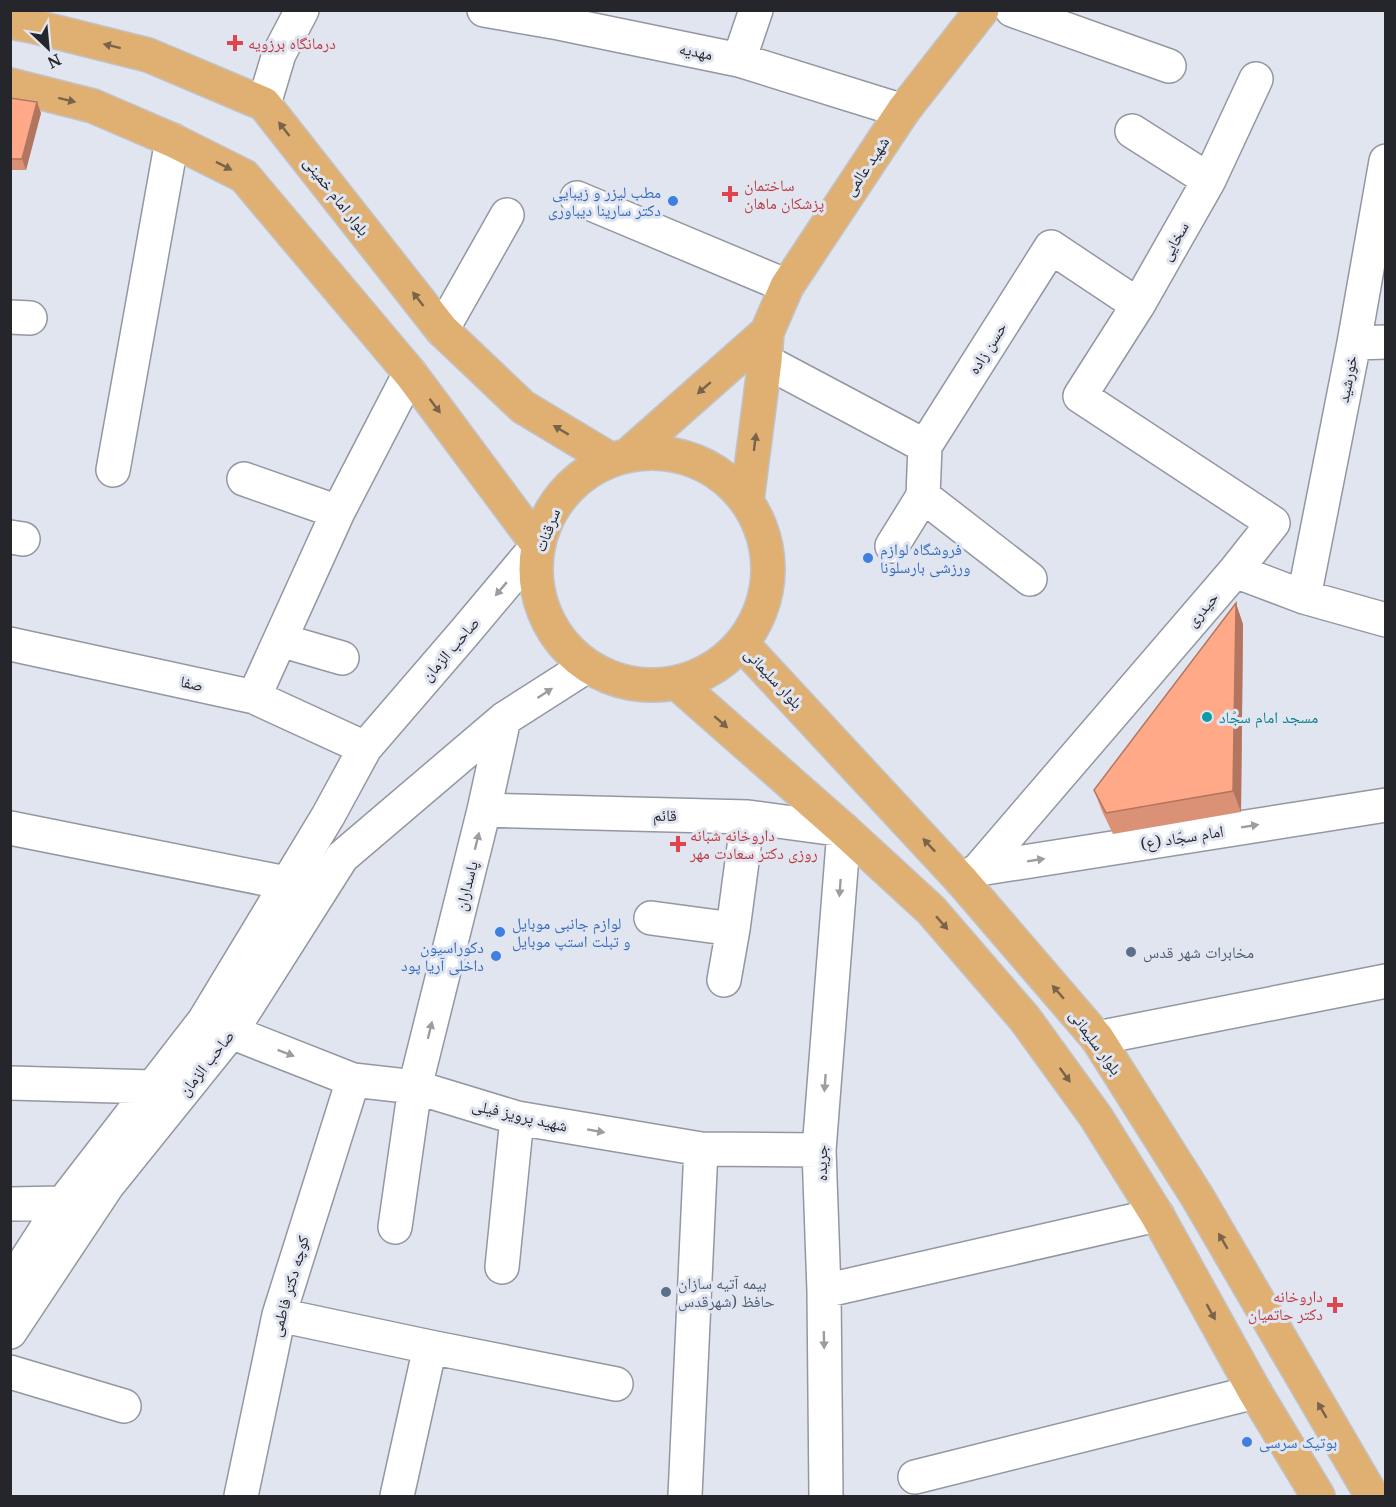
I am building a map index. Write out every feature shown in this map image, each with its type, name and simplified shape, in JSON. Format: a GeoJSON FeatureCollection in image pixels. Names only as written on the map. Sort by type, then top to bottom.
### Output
{"type":"FeatureCollection","features":[{"type":"Feature","properties":{"kind":"main road","name":"شهید عالمی"},"geometry":{"type":"LineString","coordinates":[[747,500],[766,346],[787,286],[903,111],[982,10]]}},
{"type":"Feature","properties":{"kind":"main road","name":"بلوار امام خمینی"},"geometry":{"type":"LineString","coordinates":[[25,20],[148,55],[264,104],[442,330],[523,407],[619,457]]}},
{"type":"Feature","properties":{"kind":"main road"},"geometry":{"type":"LineString","coordinates":[[10,85],[93,106],[172,140],[244,176],[410,373],[538,544]]}},
{"type":"Feature","properties":{"kind":"main road","name":"شهید عالمی"},"geometry":{"type":"LineString","coordinates":[[619,457],[766,346]]}},
{"type":"Feature","properties":{"kind":"main road","name":"سرقنات"},"geometry":{"type":"LineString","coordinates":[[662,452],[694,460],[724,476],[747,500],[762,527],[769,558],[768,588],[759,618],[742,644],[713,669],[677,683],[645,686],[615,680],[587,666],[564,645],[549,623],[539,598],[535,571],[538,544],[552,509],[578,480],[619,457],[662,452]]}},
{"type":"Feature","properties":{"kind":"main road","name":"بلوار سلیمانی"},"geometry":{"type":"LineString","coordinates":[[742,644],[970,875],[1097,1038],[1198,1198],[1372,1497]]}},
{"type":"Feature","properties":{"kind":"main road"},"geometry":{"type":"LineString","coordinates":[[677,683],[931,909],[1025,1020],[1096,1117],[1157,1215],[1255,1392],[1318,1497]]}},
{"type":"Feature","properties":{"kind":"street"},"geometry":{"type":"LineString","coordinates":[[264,104],[279,54],[302,10]]}},
{"type":"Feature","properties":{"kind":"street","name":"مهدیه"},"geometry":{"type":"LineString","coordinates":[[484,10],[561,17],[739,60],[903,111]]}},
{"type":"Feature","properties":{"kind":"street"},"geometry":{"type":"LineString","coordinates":[[739,60],[756,10]]}},
{"type":"Feature","properties":{"kind":"street"},"geometry":{"type":"LineString","coordinates":[[1012,10],[1169,66]]}},
{"type":"Feature","properties":{"kind":"street","name":"سخایی"},"geometry":{"type":"LineString","coordinates":[[1080,396],[1138,305],[1209,180],[1257,79]]}},
{"type":"Feature","properties":{"kind":"street"},"geometry":{"type":"LineString","coordinates":[[1132,131],[1209,180]]}},
{"type":"Feature","properties":{"kind":"street"},"geometry":{"type":"LineString","coordinates":[[113,470],[172,140]]}},
{"type":"Feature","properties":{"kind":"street","name":"خورشید"},"geometry":{"type":"LineString","coordinates":[[1304,597],[1354,343],[1386,161]]}},
{"type":"Feature","properties":{"kind":"street"},"geometry":{"type":"LineString","coordinates":[[576,198],[787,286]]}},
{"type":"Feature","properties":{"kind":"street"},"geometry":{"type":"LineString","coordinates":[[442,330],[507,214]]}},
{"type":"Feature","properties":{"kind":"street","name":"حسن زاده"},"geometry":{"type":"LineString","coordinates":[[925,447],[1052,247],[1138,305]]}},
{"type":"Feature","properties":{"kind":"street"},"geometry":{"type":"LineString","coordinates":[[1354,343],[1386,342]]}},
{"type":"Feature","properties":{"kind":"street"},"geometry":{"type":"LineString","coordinates":[[766,346],[925,447],[923,496],[892,546]]}},
{"type":"Feature","properties":{"kind":"street"},"geometry":{"type":"LineString","coordinates":[[254,697],[338,512],[410,373]]}},
{"type":"Feature","properties":{"kind":"street","name":"حیدری"},"geometry":{"type":"LineString","coordinates":[[970,875],[1273,523],[1080,396]]}},
{"type":"Feature","properties":{"kind":"street"},"geometry":{"type":"LineString","coordinates":[[244,479],[338,512]]}},
{"type":"Feature","properties":{"kind":"street"},"geometry":{"type":"LineString","coordinates":[[923,496],[1030,579]]}},
{"type":"Feature","properties":{"kind":"street","name":"صاحب الزمان"},"geometry":{"type":"LineString","coordinates":[[10,1285],[63,1203],[152,1087],[217,1027],[286,884],[328,816],[365,748],[538,544]]}},
{"type":"Feature","properties":{"kind":"street"},"geometry":{"type":"LineString","coordinates":[[1234,571],[1304,597],[1386,620]]}},
{"type":"Feature","properties":{"kind":"street"},"geometry":{"type":"LineString","coordinates":[[280,640],[342,658]]}},
{"type":"Feature","properties":{"kind":"street","name":"صفا"},"geometry":{"type":"LineString","coordinates":[[10,644],[254,697],[365,748]]}},
{"type":"Feature","properties":{"kind":"street","name":"پاسداران"},"geometry":{"type":"LineString","coordinates":[[395,1227],[416,1087],[484,810],[482,754],[504,719],[587,666]]}},
{"type":"Feature","properties":{"kind":"street","name":"صاحب الزمان"},"geometry":{"type":"LineString","coordinates":[[10,1332],[217,1027],[342,857],[408,802],[482,754]]}},
{"type":"Feature","properties":{"kind":"street","name":"امام سجّاد (ع)"},"geometry":{"type":"LineString","coordinates":[[970,875],[1386,805]]}},
{"type":"Feature","properties":{"kind":"street","name":"قائم"},"geometry":{"type":"LineString","coordinates":[[484,810],[748,817],[844,830]]}},
{"type":"Feature","properties":{"kind":"street"},"geometry":{"type":"LineString","coordinates":[[724,980],[748,817]]}},
{"type":"Feature","properties":{"kind":"street"},"geometry":{"type":"LineString","coordinates":[[10,828],[286,884]]}},
{"type":"Feature","properties":{"kind":"street","name":"جریده"},"geometry":{"type":"LineString","coordinates":[[826,1497],[824,1291],[819,1150],[844,830]]}},
{"type":"Feature","properties":{"kind":"street"},"geometry":{"type":"LineString","coordinates":[[651,918],[733,929]]}},
{"type":"Feature","properties":{"kind":"street"},"geometry":{"type":"LineString","coordinates":[[1097,1038],[1386,981]]}},
{"type":"Feature","properties":{"kind":"street","name":"شهید پرویز فیلی"},"geometry":{"type":"LineString","coordinates":[[217,1027],[352,1080],[416,1087],[517,1118],[701,1149],[819,1150]]}},
{"type":"Feature","properties":{"kind":"street","name":"کوچه دکتر فاطمی"},"geometry":{"type":"LineString","coordinates":[[241,1497],[279,1315],[352,1080]]}},
{"type":"Feature","properties":{"kind":"street"},"geometry":{"type":"LineString","coordinates":[[10,1083],[152,1087]]}},
{"type":"Feature","properties":{"kind":"street"},"geometry":{"type":"LineString","coordinates":[[502,1267],[517,1118]]}},
{"type":"Feature","properties":{"kind":"street"},"geometry":{"type":"LineString","coordinates":[[685,1497],[701,1149]]}},
{"type":"Feature","properties":{"kind":"street"},"geometry":{"type":"LineString","coordinates":[[10,1204],[63,1203]]}},
{"type":"Feature","properties":{"kind":"street"},"geometry":{"type":"LineString","coordinates":[[824,1291],[1157,1215]]}},
{"type":"Feature","properties":{"kind":"street"},"geometry":{"type":"LineString","coordinates":[[279,1315],[616,1384]]}},
{"type":"Feature","properties":{"kind":"street"},"geometry":{"type":"LineString","coordinates":[[397,1497],[430,1347]]}},
{"type":"Feature","properties":{"kind":"street"},"geometry":{"type":"LineString","coordinates":[[10,1372],[124,1406]]}},
{"type":"Feature","properties":{"kind":"street"},"geometry":{"type":"LineString","coordinates":[[915,1477],[1255,1392]]}},
{"type":"Feature","properties":{"kind":"building"},"geometry":{"type":"Polygon","coordinates":[[[10,98],[37,102],[22,159],[10,159],[10,98]]]}},
{"type":"Feature","properties":{"kind":"building","name":"مسجد امام سجّاد"},"geometry":{"type":"Polygon","coordinates":[[[1236,603],[1233,791],[1106,813],[1094,790],[1236,603]]]}},
{"type":"Feature","properties":{"kind":"place","name":"درمانگاه برزویه"},"geometry":{"type":"Point","coordinates":[235,43]}},
{"type":"Feature","properties":{"kind":"place","name":"ساختمان پزشکان ماهان"},"geometry":{"type":"Point","coordinates":[730,194]}},
{"type":"Feature","properties":{"kind":"place","name":"مطب لیزر و زیبایی دکتر سارینا دیباوری"},"geometry":{"type":"Point","coordinates":[673,201]}},
{"type":"Feature","properties":{"kind":"place","name":"فروشگاه لوازم ورزشی بارسلونا"},"geometry":{"type":"Point","coordinates":[868,558]}},
{"type":"Feature","properties":{"kind":"place","name":"مسجد امام سجّاد"},"geometry":{"type":"Point","coordinates":[1207,717]}},
{"type":"Feature","properties":{"kind":"place","name":"داروخانه شبانه روزی دکتر سعادت مهر"},"geometry":{"type":"Point","coordinates":[678,844]}},
{"type":"Feature","properties":{"kind":"place","name":"لوازم جانبی موبایل و تبلت استپ موبایل"},"geometry":{"type":"Point","coordinates":[500,932]}},
{"type":"Feature","properties":{"kind":"place","name":"مخابرات شهر قدس"},"geometry":{"type":"Point","coordinates":[1131,952]}},
{"type":"Feature","properties":{"kind":"place","name":"دکوراسیون داخلی آریا پود"},"geometry":{"type":"Point","coordinates":[496,956]}},
{"type":"Feature","properties":{"kind":"place","name":"بیمه آتیه سازان حافظ (شهرقدس"},"geometry":{"type":"Point","coordinates":[666,1292]}},
{"type":"Feature","properties":{"kind":"place","name":"داروخانه دکتر حاتمیان"},"geometry":{"type":"Point","coordinates":[1335,1305]}},
{"type":"Feature","properties":{"kind":"place","name":"بوتیک سرسی"},"geometry":{"type":"Point","coordinates":[1247,1442]}}]}
